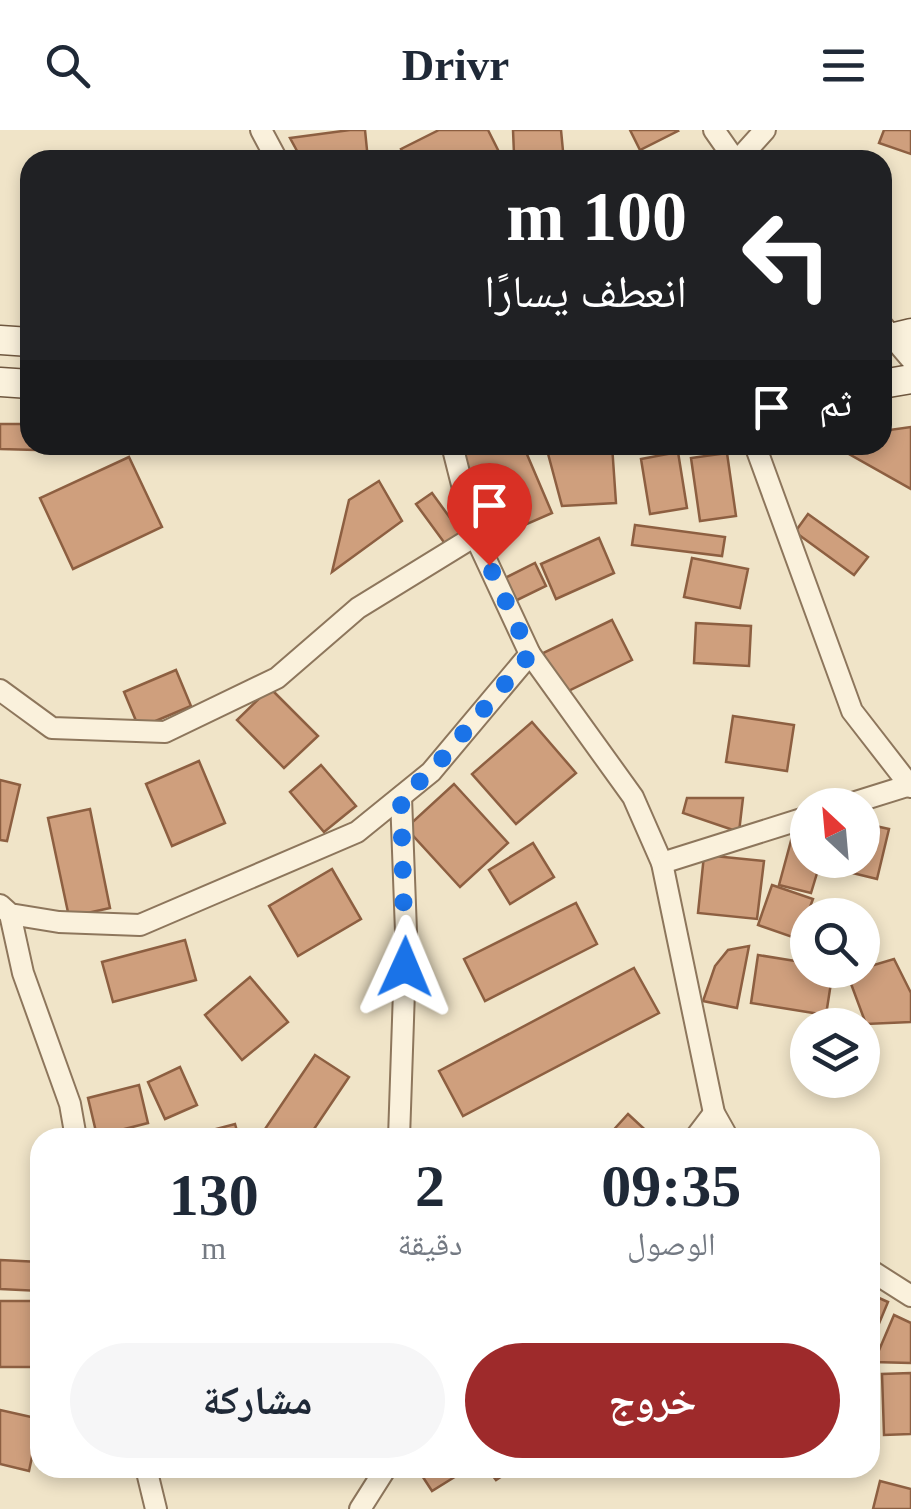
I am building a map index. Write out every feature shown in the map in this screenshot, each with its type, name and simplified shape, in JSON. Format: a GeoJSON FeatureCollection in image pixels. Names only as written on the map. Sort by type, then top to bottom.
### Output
{"type":"FeatureCollection","features":[{"type":"Feature","properties":{"kind":"street"},"geometry":{"type":"LineString","coordinates":[[746,150],[765,130]]}},
{"type":"Feature","properties":{"kind":"street"},"geometry":{"type":"LineString","coordinates":[[455,455],[475,536],[530,654],[633,797],[662,863],[714,1113],[722,1128]]}},
{"type":"Feature","properties":{"kind":"street"},"geometry":{"type":"LineString","coordinates":[[759,455],[852,711],[910,786],[880,795]]}},
{"type":"Feature","properties":{"kind":"street"},"geometry":{"type":"LineString","coordinates":[[0,690],[52,728],[165,732],[277,678],[358,608],[475,536]]}},
{"type":"Feature","properties":{"kind":"street"},"geometry":{"type":"LineString","coordinates":[[74,1128],[70,1104],[5,910],[59,922],[140,925],[357,832],[431,772],[530,654]]}},
{"type":"Feature","properties":{"kind":"street"},"geometry":{"type":"LineString","coordinates":[[399,1128],[406,932],[401,797]]}},
{"type":"Feature","properties":{"kind":"street"},"geometry":{"type":"LineString","coordinates":[[662,863],[790,823]]}},
{"type":"Feature","properties":{"kind":"street"},"geometry":{"type":"LineString","coordinates":[[703,1128],[714,1113]]}},
{"type":"Feature","properties":{"kind":"street"},"geometry":{"type":"LineString","coordinates":[[880,1276],[911,1296]]}},
{"type":"Feature","properties":{"kind":"street"},"geometry":{"type":"LineString","coordinates":[[148,1478],[156,1509]]}},
{"type":"Feature","properties":{"kind":"street"},"geometry":{"type":"LineString","coordinates":[[360,1509],[380,1478]]}},
{"type":"Feature","properties":{"kind":"building"},"geometry":{"type":"Polygon","coordinates":[[[365,130],[367,150],[297,150],[290,138],[365,130]]]}},
{"type":"Feature","properties":{"kind":"building"},"geometry":{"type":"Polygon","coordinates":[[[439,130],[488,130],[498,150],[401,150],[439,130]]]}},
{"type":"Feature","properties":{"kind":"building"},"geometry":{"type":"Polygon","coordinates":[[[513,130],[561,130],[563,150],[514,150],[513,130]]]}},
{"type":"Feature","properties":{"kind":"building"},"geometry":{"type":"Polygon","coordinates":[[[630,130],[677,130],[678,131],[640,150],[630,130]]]}},
{"type":"Feature","properties":{"kind":"building"},"geometry":{"type":"Polygon","coordinates":[[[884,130],[911,130],[911,154],[879,143],[884,130]]]}},
{"type":"Feature","properties":{"kind":"building"},"geometry":{"type":"Polygon","coordinates":[[[0,424],[20,424],[20,450],[0,449],[0,424]]]}},
{"type":"Feature","properties":{"kind":"building"},"geometry":{"type":"Polygon","coordinates":[[[911,427],[911,489],[851,455],[892,455],[892,430],[911,427]]]}},
{"type":"Feature","properties":{"kind":"building"},"geometry":{"type":"Polygon","coordinates":[[[462,455],[527,455],[552,513],[504,534],[462,455]]]}},
{"type":"Feature","properties":{"kind":"building"},"geometry":{"type":"Polygon","coordinates":[[[548,455],[613,455],[616,503],[562,506],[548,455]]]}},
{"type":"Feature","properties":{"kind":"building"},"geometry":{"type":"Polygon","coordinates":[[[678,455],[687,508],[650,514],[641,459],[678,455]]]}},
{"type":"Feature","properties":{"kind":"building"},"geometry":{"type":"Polygon","coordinates":[[[727,455],[736,516],[700,521],[691,458],[727,455]]]}},
{"type":"Feature","properties":{"kind":"building"},"geometry":{"type":"Polygon","coordinates":[[[129,457],[162,527],[73,569],[40,498],[129,457]]]}},
{"type":"Feature","properties":{"kind":"building"},"geometry":{"type":"Polygon","coordinates":[[[379,481],[402,521],[332,572],[349,500],[379,481]]]}},
{"type":"Feature","properties":{"kind":"building"},"geometry":{"type":"Polygon","coordinates":[[[432,493],[461,533],[446,545],[416,504],[432,493]]]}},
{"type":"Feature","properties":{"kind":"building"},"geometry":{"type":"Polygon","coordinates":[[[808,514],[868,557],[854,575],[795,532],[808,514]]]}},
{"type":"Feature","properties":{"kind":"building"},"geometry":{"type":"Polygon","coordinates":[[[635,525],[725,537],[722,556],[632,545],[635,525]]]}},
{"type":"Feature","properties":{"kind":"building"},"geometry":{"type":"Polygon","coordinates":[[[599,538],[614,573],[556,599],[541,564],[599,538]]]}},
{"type":"Feature","properties":{"kind":"building"},"geometry":{"type":"Polygon","coordinates":[[[692,558],[748,569],[740,608],[684,597],[692,558]]]}},
{"type":"Feature","properties":{"kind":"building"},"geometry":{"type":"Polygon","coordinates":[[[535,563],[546,586],[515,601],[503,579],[535,563]]]}},
{"type":"Feature","properties":{"kind":"building"},"geometry":{"type":"Polygon","coordinates":[[[612,620],[632,660],[562,694],[543,653],[612,620]]]}},
{"type":"Feature","properties":{"kind":"building"},"geometry":{"type":"Polygon","coordinates":[[[696,623],[751,626],[749,666],[694,663],[696,623]]]}},
{"type":"Feature","properties":{"kind":"building"},"geometry":{"type":"Polygon","coordinates":[[[176,670],[191,706],[139,728],[124,692],[176,670]]]}},
{"type":"Feature","properties":{"kind":"building"},"geometry":{"type":"Polygon","coordinates":[[[270,688],[318,736],[284,768],[237,720],[270,688]]]}},
{"type":"Feature","properties":{"kind":"building"},"geometry":{"type":"Polygon","coordinates":[[[733,716],[794,725],[787,771],[726,762],[733,716]]]}},
{"type":"Feature","properties":{"kind":"building"},"geometry":{"type":"Polygon","coordinates":[[[532,722],[576,773],[516,824],[472,774],[532,722]]]}},
{"type":"Feature","properties":{"kind":"building"},"geometry":{"type":"Polygon","coordinates":[[[199,761],[225,823],[172,846],[146,784],[199,761]]]}},
{"type":"Feature","properties":{"kind":"building"},"geometry":{"type":"Polygon","coordinates":[[[321,765],[356,806],[324,832],[290,792],[321,765]]]}},
{"type":"Feature","properties":{"kind":"building"},"geometry":{"type":"Polygon","coordinates":[[[0,780],[20,785],[7,841],[0,840],[0,780]]]}},
{"type":"Feature","properties":{"kind":"building"},"geometry":{"type":"Polygon","coordinates":[[[454,784],[508,843],[460,887],[406,828],[454,784]]]}},
{"type":"Feature","properties":{"kind":"building"},"geometry":{"type":"Polygon","coordinates":[[[687,798],[743,798],[739,832],[683,813],[687,798]]]}},
{"type":"Feature","properties":{"kind":"building"},"geometry":{"type":"Polygon","coordinates":[[[90,809],[110,908],[69,917],[48,818],[90,809]]]}},
{"type":"Feature","properties":{"kind":"building"},"geometry":{"type":"Polygon","coordinates":[[[880,827],[889,829],[880,866],[880,827]]]}},
{"type":"Feature","properties":{"kind":"building"},"geometry":{"type":"Polygon","coordinates":[[[533,843],[554,877],[510,904],[489,870],[533,843]]]}},
{"type":"Feature","properties":{"kind":"building"},"geometry":{"type":"Polygon","coordinates":[[[790,844],[790,878],[816,878],[811,893],[779,885],[790,844]]]}},
{"type":"Feature","properties":{"kind":"building"},"geometry":{"type":"Polygon","coordinates":[[[704,855],[764,861],[757,919],[698,913],[704,855]]]}},
{"type":"Feature","properties":{"kind":"building"},"geometry":{"type":"Polygon","coordinates":[[[332,869],[361,919],[298,956],[269,906],[332,869]]]}},
{"type":"Feature","properties":{"kind":"building"},"geometry":{"type":"Polygon","coordinates":[[[772,885],[810,898],[790,898],[790,936],[758,925],[772,885]]]}},
{"type":"Feature","properties":{"kind":"building"},"geometry":{"type":"Polygon","coordinates":[[[576,903],[597,944],[485,1001],[464,959],[576,903]]]}},
{"type":"Feature","properties":{"kind":"building"},"geometry":{"type":"Polygon","coordinates":[[[185,940],[196,980],[113,1002],[102,962],[185,940]]]}},
{"type":"Feature","properties":{"kind":"building"},"geometry":{"type":"Polygon","coordinates":[[[749,946],[737,1008],[703,1001],[715,966],[728,950],[749,946]]]}},
{"type":"Feature","properties":{"kind":"building"},"geometry":{"type":"Polygon","coordinates":[[[758,955],[790,960],[790,988],[830,988],[827,1008],[790,1009],[751,1003],[758,955]]]}},
{"type":"Feature","properties":{"kind":"building"},"geometry":{"type":"Polygon","coordinates":[[[894,959],[911,993],[911,1022],[880,1023],[880,1008],[860,1008],[853,988],[880,988],[880,963],[894,959]]]}},
{"type":"Feature","properties":{"kind":"building"},"geometry":{"type":"Polygon","coordinates":[[[634,968],[659,1013],[463,1116],[439,1071],[634,968]]]}},
{"type":"Feature","properties":{"kind":"building"},"geometry":{"type":"Polygon","coordinates":[[[250,977],[288,1022],[242,1060],[205,1015],[250,977]]]}},
{"type":"Feature","properties":{"kind":"building"},"geometry":{"type":"Polygon","coordinates":[[[315,1055],[349,1077],[315,1128],[266,1128],[315,1055]]]}},
{"type":"Feature","properties":{"kind":"building"},"geometry":{"type":"Polygon","coordinates":[[[180,1067],[197,1105],[165,1119],[148,1082],[180,1067]]]}},
{"type":"Feature","properties":{"kind":"building"},"geometry":{"type":"Polygon","coordinates":[[[139,1085],[148,1123],[128,1128],[95,1128],[88,1098],[139,1085]]]}},
{"type":"Feature","properties":{"kind":"building"},"geometry":{"type":"Polygon","coordinates":[[[628,1114],[643,1128],[615,1128],[628,1114]]]}},
{"type":"Feature","properties":{"kind":"building"},"geometry":{"type":"Polygon","coordinates":[[[0,1260],[30,1262],[30,1290],[0,1289],[0,1260]]]}},
{"type":"Feature","properties":{"kind":"building"},"geometry":{"type":"Polygon","coordinates":[[[880,1298],[888,1302],[880,1321],[880,1298]]]}},
{"type":"Feature","properties":{"kind":"building"},"geometry":{"type":"Polygon","coordinates":[[[0,1301],[30,1301],[30,1367],[0,1367],[0,1301]]]}},
{"type":"Feature","properties":{"kind":"building"},"geometry":{"type":"Polygon","coordinates":[[[894,1315],[911,1323],[911,1363],[880,1362],[880,1348],[894,1315]]]}},
{"type":"Feature","properties":{"kind":"building"},"geometry":{"type":"Polygon","coordinates":[[[911,1373],[911,1434],[884,1435],[882,1374],[911,1373]]]}},
{"type":"Feature","properties":{"kind":"building"},"geometry":{"type":"Polygon","coordinates":[[[0,1410],[30,1417],[29,1471],[0,1464],[0,1410]]]}},
{"type":"Feature","properties":{"kind":"building"},"geometry":{"type":"Polygon","coordinates":[[[424,1478],[453,1478],[432,1491],[424,1478]]]}},
{"type":"Feature","properties":{"kind":"building"},"geometry":{"type":"Polygon","coordinates":[[[880,1481],[911,1489],[911,1509],[873,1509],[880,1481]]]}},
{"type":"Feature","properties":{"kind":"route"},"geometry":{"type":"LineString","coordinates":[[405,967],[401,797],[431,772],[530,654],[489,565]]}}]}
